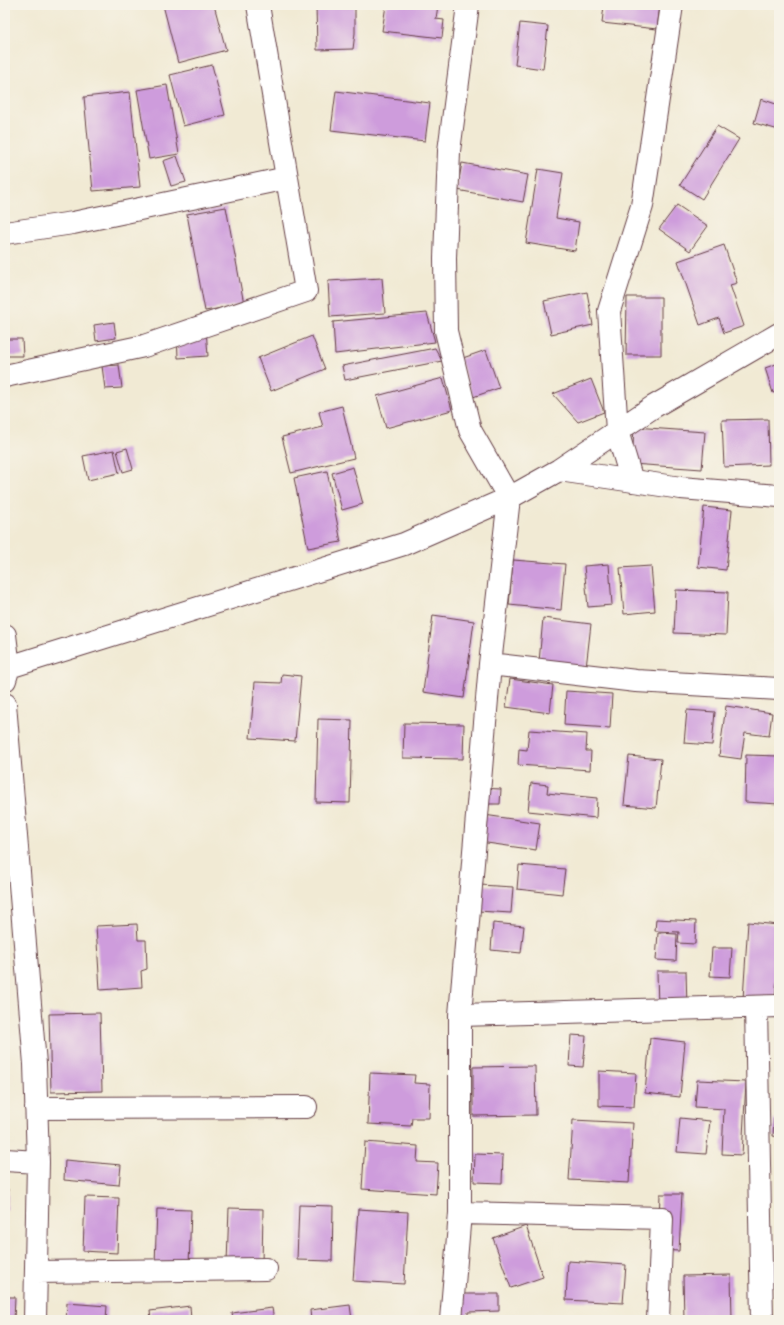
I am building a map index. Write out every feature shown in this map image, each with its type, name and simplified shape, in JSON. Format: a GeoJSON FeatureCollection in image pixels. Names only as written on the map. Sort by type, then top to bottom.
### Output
{"type":"FeatureCollection","features":[{"type":"Feature","properties":{"kind":"street"},"geometry":{"type":"LineString","coordinates":[[5,376],[144,346],[306,291],[258,5]]}},
{"type":"Feature","properties":{"kind":"street"},"geometry":{"type":"LineString","coordinates":[[451,1320],[460,1213],[460,1015],[490,664],[509,498],[470,430],[446,331],[445,258],[449,151],[468,5]]}},
{"type":"Feature","properties":{"kind":"street"},"geometry":{"type":"LineString","coordinates":[[632,481],[617,431],[609,311],[642,206],[672,5]]}},
{"type":"Feature","properties":{"kind":"street"},"geometry":{"type":"LineString","coordinates":[[5,233],[74,223],[287,178]]}},
{"type":"Feature","properties":{"kind":"street"},"geometry":{"type":"LineString","coordinates":[[5,635],[6,674],[404,544],[509,498],[559,470],[653,407],[778,333]]}},
{"type":"Feature","properties":{"kind":"street"},"geometry":{"type":"LineString","coordinates":[[559,470],[681,488],[779,496]]}},
{"type":"Feature","properties":{"kind":"street"},"geometry":{"type":"LineString","coordinates":[[490,664],[636,681],[779,689]]}},
{"type":"Feature","properties":{"kind":"street"},"geometry":{"type":"LineString","coordinates":[[5,704],[34,1064],[38,1162],[36,1320]]}},
{"type":"Feature","properties":{"kind":"street"},"geometry":{"type":"LineString","coordinates":[[460,1015],[779,1006]]}},
{"type":"Feature","properties":{"kind":"street"},"geometry":{"type":"LineString","coordinates":[[756,1007],[762,1320]]}},
{"type":"Feature","properties":{"kind":"street"},"geometry":{"type":"LineString","coordinates":[[36,1108],[306,1106]]}},
{"type":"Feature","properties":{"kind":"street"},"geometry":{"type":"LineString","coordinates":[[5,1160],[38,1162]]}},
{"type":"Feature","properties":{"kind":"street"},"geometry":{"type":"LineString","coordinates":[[460,1213],[662,1218],[658,1320]]}},
{"type":"Feature","properties":{"kind":"street"},"geometry":{"type":"LineString","coordinates":[[36,1272],[266,1269]]}},
{"type":"Feature","properties":{"kind":"building"},"geometry":{"type":"Polygon","coordinates":[[[163,5],[214,5],[226,50],[178,63],[163,5]]]}},
{"type":"Feature","properties":{"kind":"building"},"geometry":{"type":"Polygon","coordinates":[[[316,5],[355,5],[355,33],[353,49],[317,50],[316,5]]]}},
{"type":"Feature","properties":{"kind":"building"},"geometry":{"type":"Polygon","coordinates":[[[386,5],[438,5],[436,19],[444,20],[442,38],[382,31],[386,5]]]}},
{"type":"Feature","properties":{"kind":"building"},"geometry":{"type":"Polygon","coordinates":[[[604,5],[660,5],[657,29],[602,23],[604,5]]]}},
{"type":"Feature","properties":{"kind":"building"},"geometry":{"type":"Polygon","coordinates":[[[520,23],[548,26],[543,69],[515,65],[520,23]]]}},
{"type":"Feature","properties":{"kind":"building"},"geometry":{"type":"Polygon","coordinates":[[[212,65],[225,115],[183,126],[170,75],[212,65]]]}},
{"type":"Feature","properties":{"kind":"building"},"geometry":{"type":"Polygon","coordinates":[[[167,85],[179,154],[149,159],[137,90],[167,85]]]}},
{"type":"Feature","properties":{"kind":"building"},"geometry":{"type":"Polygon","coordinates":[[[336,91],[430,103],[425,141],[331,130],[336,91]]]}},
{"type":"Feature","properties":{"kind":"building"},"geometry":{"type":"Polygon","coordinates":[[[130,92],[140,187],[93,191],[84,97],[130,92]]]}},
{"type":"Feature","properties":{"kind":"building"},"geometry":{"type":"Polygon","coordinates":[[[761,99],[779,105],[779,130],[754,123],[761,99]]]}},
{"type":"Feature","properties":{"kind":"building"},"geometry":{"type":"Polygon","coordinates":[[[717,126],[739,139],[702,199],[680,185],[717,126]]]}},
{"type":"Feature","properties":{"kind":"building"},"geometry":{"type":"Polygon","coordinates":[[[177,156],[186,182],[171,186],[163,161],[177,156]]]}},
{"type":"Feature","properties":{"kind":"building"},"geometry":{"type":"Polygon","coordinates":[[[462,163],[528,175],[523,202],[457,190],[462,163]]]}},
{"type":"Feature","properties":{"kind":"building"},"geometry":{"type":"Polygon","coordinates":[[[538,169],[563,173],[556,218],[579,222],[575,251],[526,243],[538,169]]]}},
{"type":"Feature","properties":{"kind":"building"},"geometry":{"type":"Polygon","coordinates":[[[677,205],[708,226],[690,251],[659,229],[677,205]]]}},
{"type":"Feature","properties":{"kind":"building"},"geometry":{"type":"Polygon","coordinates":[[[226,207],[244,304],[205,311],[187,214],[226,207]]]}},
{"type":"Feature","properties":{"kind":"building"},"geometry":{"type":"Polygon","coordinates":[[[724,245],[737,283],[730,285],[744,326],[724,333],[719,318],[700,325],[678,261],[724,245]]]}},
{"type":"Feature","properties":{"kind":"building"},"geometry":{"type":"Polygon","coordinates":[[[382,278],[385,313],[330,317],[328,281],[382,278]]]}},
{"type":"Feature","properties":{"kind":"building"},"geometry":{"type":"Polygon","coordinates":[[[587,292],[593,325],[551,334],[544,301],[587,292]]]}},
{"type":"Feature","properties":{"kind":"building"},"geometry":{"type":"Polygon","coordinates":[[[627,297],[661,297],[661,355],[626,355],[627,297]]]}},
{"type":"Feature","properties":{"kind":"building"},"geometry":{"type":"Polygon","coordinates":[[[427,313],[435,342],[335,354],[333,322],[427,313]]]}},
{"type":"Feature","properties":{"kind":"building"},"geometry":{"type":"Polygon","coordinates":[[[114,322],[116,338],[96,341],[94,325],[114,322]]]}},
{"type":"Feature","properties":{"kind":"building"},"geometry":{"type":"Polygon","coordinates":[[[206,329],[208,356],[178,358],[177,331],[206,329]]]}},
{"type":"Feature","properties":{"kind":"building"},"geometry":{"type":"Polygon","coordinates":[[[312,336],[325,369],[271,391],[258,358],[312,336]]]}},
{"type":"Feature","properties":{"kind":"building"},"geometry":{"type":"Polygon","coordinates":[[[5,339],[22,339],[23,356],[5,356],[5,339]]]}},
{"type":"Feature","properties":{"kind":"building"},"geometry":{"type":"Polygon","coordinates":[[[435,348],[442,361],[345,380],[342,366],[435,348]]]}},
{"type":"Feature","properties":{"kind":"building"},"geometry":{"type":"Polygon","coordinates":[[[486,350],[499,388],[473,397],[460,359],[486,350]]]}},
{"type":"Feature","properties":{"kind":"building"},"geometry":{"type":"Polygon","coordinates":[[[779,363],[779,391],[773,393],[765,368],[779,363]]]}},
{"type":"Feature","properties":{"kind":"building"},"geometry":{"type":"Polygon","coordinates":[[[119,365],[122,388],[105,389],[102,366],[119,365]]]}},
{"type":"Feature","properties":{"kind":"building"},"geometry":{"type":"Polygon","coordinates":[[[443,378],[452,410],[386,428],[377,396],[443,378]]]}},
{"type":"Feature","properties":{"kind":"building"},"geometry":{"type":"Polygon","coordinates":[[[591,379],[604,412],[578,422],[553,394],[591,379]]]}},
{"type":"Feature","properties":{"kind":"building"},"geometry":{"type":"Polygon","coordinates":[[[342,406],[354,458],[291,473],[282,437],[323,427],[319,412],[342,406]]]}},
{"type":"Feature","properties":{"kind":"building"},"geometry":{"type":"Polygon","coordinates":[[[768,419],[769,465],[724,467],[722,420],[768,419]]]}},
{"type":"Feature","properties":{"kind":"building"},"geometry":{"type":"Polygon","coordinates":[[[634,427],[705,432],[702,469],[632,464],[634,427]]]}},
{"type":"Feature","properties":{"kind":"building"},"geometry":{"type":"Polygon","coordinates":[[[127,448],[133,469],[123,472],[117,451],[127,448]]]}},
{"type":"Feature","properties":{"kind":"building"},"geometry":{"type":"Polygon","coordinates":[[[114,450],[119,473],[88,480],[83,456],[114,450]]]}},
{"type":"Feature","properties":{"kind":"building"},"geometry":{"type":"Polygon","coordinates":[[[353,467],[363,504],[342,510],[332,473],[353,467]]]}},
{"type":"Feature","properties":{"kind":"building"},"geometry":{"type":"Polygon","coordinates":[[[327,471],[341,542],[308,548],[294,478],[327,471]]]}},
{"type":"Feature","properties":{"kind":"building"},"geometry":{"type":"Polygon","coordinates":[[[704,507],[732,510],[726,570],[698,567],[704,507]]]}},
{"type":"Feature","properties":{"kind":"building"},"geometry":{"type":"Polygon","coordinates":[[[513,560],[565,564],[561,610],[509,605],[513,560]]]}},
{"type":"Feature","properties":{"kind":"building"},"geometry":{"type":"Polygon","coordinates":[[[609,564],[612,605],[588,607],[584,566],[609,564]]]}},
{"type":"Feature","properties":{"kind":"building"},"geometry":{"type":"Polygon","coordinates":[[[651,566],[655,611],[624,614],[620,568],[651,566]]]}},
{"type":"Feature","properties":{"kind":"building"},"geometry":{"type":"Polygon","coordinates":[[[676,590],[728,592],[726,635],[674,633],[676,590]]]}},
{"type":"Feature","properties":{"kind":"building"},"geometry":{"type":"Polygon","coordinates":[[[433,615],[474,621],[464,698],[423,692],[433,615]]]}},
{"type":"Feature","properties":{"kind":"building"},"geometry":{"type":"Polygon","coordinates":[[[543,618],[591,624],[586,668],[539,662],[543,618]]]}},
{"type":"Feature","properties":{"kind":"building"},"geometry":{"type":"Polygon","coordinates":[[[282,674],[301,676],[295,741],[250,738],[255,682],[281,683],[282,674]]]}},
{"type":"Feature","properties":{"kind":"building"},"geometry":{"type":"Polygon","coordinates":[[[510,679],[553,685],[550,713],[506,707],[510,679]]]}},
{"type":"Feature","properties":{"kind":"building"},"geometry":{"type":"Polygon","coordinates":[[[566,691],[612,694],[610,728],[564,725],[566,691]]]}},
{"type":"Feature","properties":{"kind":"building"},"geometry":{"type":"Polygon","coordinates":[[[726,706],[772,713],[769,736],[745,733],[741,759],[719,756],[726,706]]]}},
{"type":"Feature","properties":{"kind":"building"},"geometry":{"type":"Polygon","coordinates":[[[687,710],[715,712],[712,745],[684,743],[687,710]]]}},
{"type":"Feature","properties":{"kind":"building"},"geometry":{"type":"Polygon","coordinates":[[[777,711],[779,711],[779,738],[776,737],[777,711]]]}},
{"type":"Feature","properties":{"kind":"building"},"geometry":{"type":"Polygon","coordinates":[[[318,719],[352,720],[350,803],[316,802],[318,719]]]}},
{"type":"Feature","properties":{"kind":"building"},"geometry":{"type":"Polygon","coordinates":[[[404,723],[464,724],[463,759],[403,758],[404,723]]]}},
{"type":"Feature","properties":{"kind":"building"},"geometry":{"type":"Polygon","coordinates":[[[529,730],[587,734],[586,751],[591,751],[590,770],[518,765],[519,749],[527,750],[529,730]]]}},
{"type":"Feature","properties":{"kind":"building"},"geometry":{"type":"Polygon","coordinates":[[[746,755],[779,756],[779,804],[745,802],[746,755]]]}},
{"type":"Feature","properties":{"kind":"building"},"geometry":{"type":"Polygon","coordinates":[[[629,756],[661,759],[656,808],[624,805],[629,756]]]}},
{"type":"Feature","properties":{"kind":"building"},"geometry":{"type":"Polygon","coordinates":[[[531,783],[548,785],[547,793],[597,798],[596,818],[528,811],[531,783]]]}},
{"type":"Feature","properties":{"kind":"building"},"geometry":{"type":"Polygon","coordinates":[[[479,788],[501,789],[500,804],[478,804],[479,788]]]}},
{"type":"Feature","properties":{"kind":"building"},"geometry":{"type":"Polygon","coordinates":[[[477,814],[540,823],[536,850],[473,841],[477,814]]]}},
{"type":"Feature","properties":{"kind":"building"},"geometry":{"type":"Polygon","coordinates":[[[519,865],[565,869],[562,894],[517,889],[519,865]]]}},
{"type":"Feature","properties":{"kind":"building"},"geometry":{"type":"Polygon","coordinates":[[[480,885],[513,887],[511,913],[478,911],[480,885]]]}},
{"type":"Feature","properties":{"kind":"building"},"geometry":{"type":"Polygon","coordinates":[[[656,919],[696,921],[695,944],[678,943],[679,932],[655,931],[656,919]]]}},
{"type":"Feature","properties":{"kind":"building"},"geometry":{"type":"Polygon","coordinates":[[[748,922],[779,925],[779,948],[775,1001],[743,999],[748,922]]]}},
{"type":"Feature","properties":{"kind":"building"},"geometry":{"type":"Polygon","coordinates":[[[493,923],[524,926],[521,953],[491,950],[493,923]]]}},
{"type":"Feature","properties":{"kind":"building"},"geometry":{"type":"Polygon","coordinates":[[[137,924],[138,940],[146,940],[147,969],[141,971],[142,987],[100,990],[96,926],[137,924]]]}},
{"type":"Feature","properties":{"kind":"building"},"geometry":{"type":"Polygon","coordinates":[[[658,933],[677,934],[676,961],[656,960],[658,933]]]}},
{"type":"Feature","properties":{"kind":"building"},"geometry":{"type":"Polygon","coordinates":[[[712,948],[732,948],[730,977],[710,976],[712,948]]]}},
{"type":"Feature","properties":{"kind":"building"},"geometry":{"type":"Polygon","coordinates":[[[657,971],[686,971],[687,1008],[658,1009],[657,971]]]}},
{"type":"Feature","properties":{"kind":"building"},"geometry":{"type":"Polygon","coordinates":[[[100,1013],[102,1091],[51,1092],[49,1014],[100,1013]]]}},
{"type":"Feature","properties":{"kind":"building"},"geometry":{"type":"Polygon","coordinates":[[[571,1035],[586,1036],[583,1067],[569,1066],[571,1035]]]}},
{"type":"Feature","properties":{"kind":"building"},"geometry":{"type":"Polygon","coordinates":[[[650,1038],[685,1042],[680,1097],[645,1093],[650,1038]]]}},
{"type":"Feature","properties":{"kind":"building"},"geometry":{"type":"Polygon","coordinates":[[[535,1066],[536,1115],[473,1116],[473,1067],[535,1066]]]}},
{"type":"Feature","properties":{"kind":"building"},"geometry":{"type":"Polygon","coordinates":[[[599,1071],[636,1073],[634,1107],[599,1106],[599,1071]]]}},
{"type":"Feature","properties":{"kind":"building"},"geometry":{"type":"Polygon","coordinates":[[[370,1073],[415,1075],[414,1083],[430,1084],[429,1118],[412,1118],[411,1126],[368,1124],[370,1073]]]}},
{"type":"Feature","properties":{"kind":"building"},"geometry":{"type":"Polygon","coordinates":[[[697,1080],[746,1082],[742,1155],[722,1154],[724,1109],[695,1107],[697,1080]]]}},
{"type":"Feature","properties":{"kind":"building"},"geometry":{"type":"Polygon","coordinates":[[[5,1107],[8,1107],[6,1145],[5,1145],[5,1107]]]}},
{"type":"Feature","properties":{"kind":"building"},"geometry":{"type":"Polygon","coordinates":[[[680,1118],[710,1121],[706,1154],[677,1152],[680,1118]]]}},
{"type":"Feature","properties":{"kind":"building"},"geometry":{"type":"Polygon","coordinates":[[[774,1119],[779,1120],[779,1137],[773,1136],[774,1119]]]}},
{"type":"Feature","properties":{"kind":"building"},"geometry":{"type":"Polygon","coordinates":[[[573,1120],[633,1123],[629,1183],[569,1180],[573,1120]]]}},
{"type":"Feature","properties":{"kind":"building"},"geometry":{"type":"Polygon","coordinates":[[[365,1142],[418,1146],[417,1162],[438,1163],[436,1194],[362,1189],[365,1142]]]}},
{"type":"Feature","properties":{"kind":"building"},"geometry":{"type":"Polygon","coordinates":[[[475,1154],[503,1155],[502,1183],[474,1182],[475,1154]]]}},
{"type":"Feature","properties":{"kind":"building"},"geometry":{"type":"Polygon","coordinates":[[[65,1160],[121,1165],[119,1185],[64,1180],[65,1160]]]}},
{"type":"Feature","properties":{"kind":"building"},"geometry":{"type":"Polygon","coordinates":[[[5,1189],[8,1189],[7,1210],[5,1209],[5,1189]]]}},
{"type":"Feature","properties":{"kind":"building"},"geometry":{"type":"Polygon","coordinates":[[[660,1194],[682,1194],[679,1251],[658,1250],[660,1194]]]}},
{"type":"Feature","properties":{"kind":"building"},"geometry":{"type":"Polygon","coordinates":[[[85,1197],[119,1198],[117,1253],[83,1251],[85,1197]]]}},
{"type":"Feature","properties":{"kind":"building"},"geometry":{"type":"Polygon","coordinates":[[[299,1205],[333,1206],[332,1261],[297,1260],[299,1205]]]}},
{"type":"Feature","properties":{"kind":"building"},"geometry":{"type":"Polygon","coordinates":[[[229,1208],[263,1209],[262,1264],[227,1263],[229,1208]]]}},
{"type":"Feature","properties":{"kind":"building"},"geometry":{"type":"Polygon","coordinates":[[[157,1209],[191,1210],[189,1265],[155,1264],[157,1209]]]}},
{"type":"Feature","properties":{"kind":"building"},"geometry":{"type":"Polygon","coordinates":[[[358,1209],[408,1212],[404,1284],[353,1281],[358,1209]]]}},
{"type":"Feature","properties":{"kind":"building"},"geometry":{"type":"Polygon","coordinates":[[[526,1226],[543,1277],[511,1288],[493,1238],[526,1226]]]}},
{"type":"Feature","properties":{"kind":"building"},"geometry":{"type":"Polygon","coordinates":[[[568,1261],[626,1265],[623,1303],[566,1300],[568,1261]]]}},
{"type":"Feature","properties":{"kind":"building"},"geometry":{"type":"Polygon","coordinates":[[[731,1275],[732,1319],[684,1320],[683,1276],[731,1275]]]}},
{"type":"Feature","properties":{"kind":"building"},"geometry":{"type":"Polygon","coordinates":[[[452,1294],[499,1294],[499,1311],[468,1312],[468,1320],[452,1320],[452,1294]]]}},
{"type":"Feature","properties":{"kind":"building"},"geometry":{"type":"Polygon","coordinates":[[[5,1297],[15,1297],[14,1320],[5,1320],[5,1297]]]}},
{"type":"Feature","properties":{"kind":"building"},"geometry":{"type":"Polygon","coordinates":[[[67,1303],[107,1306],[106,1320],[66,1320],[67,1303]]]}},
{"type":"Feature","properties":{"kind":"building"},"geometry":{"type":"Polygon","coordinates":[[[350,1305],[352,1320],[311,1320],[310,1310],[350,1305]]]}},
{"type":"Feature","properties":{"kind":"building"},"geometry":{"type":"Polygon","coordinates":[[[190,1306],[191,1320],[151,1320],[150,1311],[190,1306]]]}},
{"type":"Feature","properties":{"kind":"building"},"geometry":{"type":"Polygon","coordinates":[[[272,1308],[274,1320],[233,1320],[232,1313],[272,1308]]]}}]}
